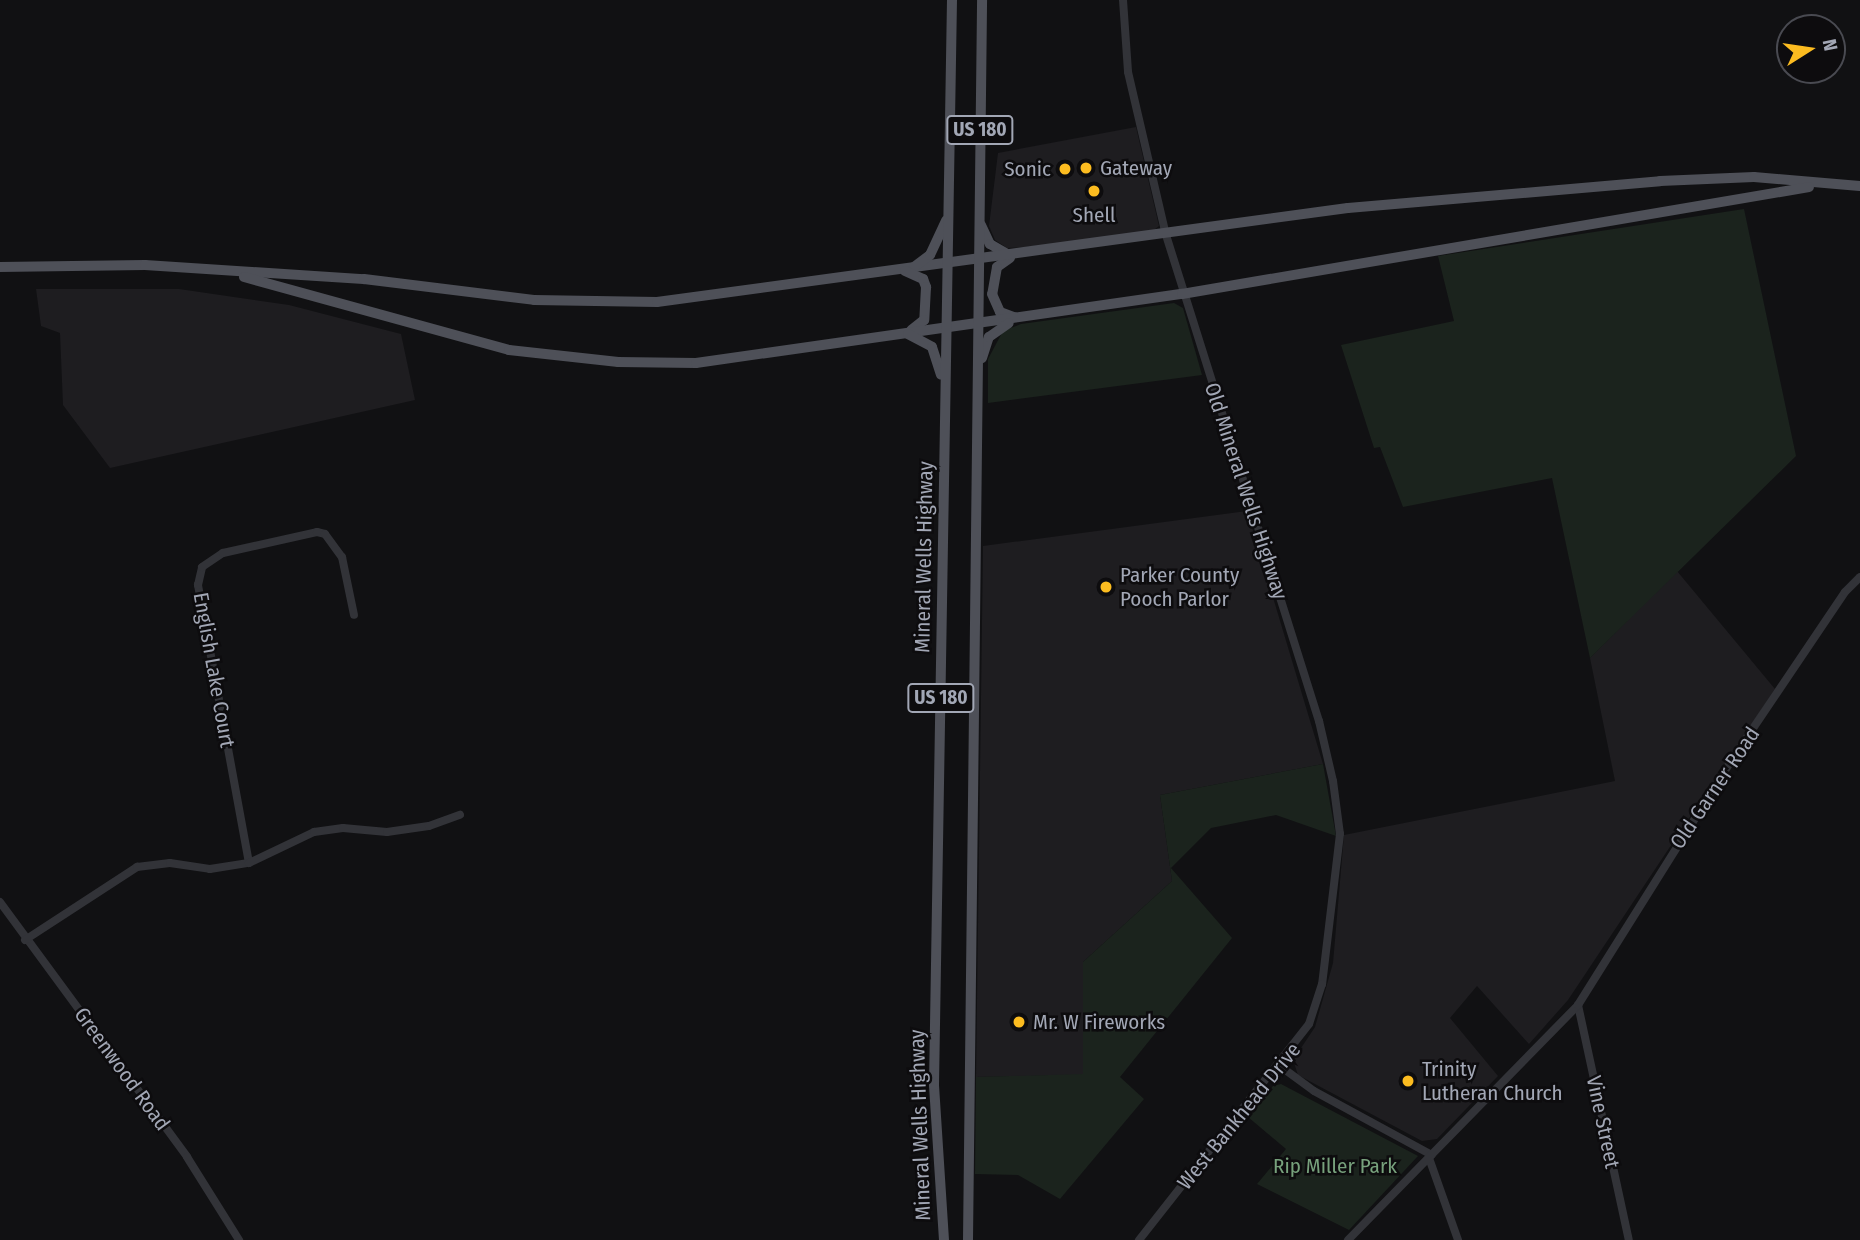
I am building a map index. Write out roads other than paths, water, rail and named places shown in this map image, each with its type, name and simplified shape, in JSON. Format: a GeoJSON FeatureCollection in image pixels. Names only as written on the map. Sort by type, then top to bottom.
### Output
{"type":"FeatureCollection","features":[{"type":"Feature","properties":{"kind":"main road","name":"Mineral Wells Highway"},"geometry":{"type":"LineString","coordinates":[[944,1240],[934,1085],[952,0]]}},
{"type":"Feature","properties":{"kind":"main road","name":"US 180"},"geometry":{"type":"LineString","coordinates":[[968,1240],[982,0]]}},
{"type":"Feature","properties":{"kind":"main road"},"geometry":{"type":"LineString","coordinates":[[0,267],[109,263],[231,273],[325,275],[506,298],[615,304],[730,295],[1348,208],[1660,181],[1754,177],[1815,186],[1860,186]]}},
{"type":"Feature","properties":{"kind":"main road"},"geometry":{"type":"LineString","coordinates":[[231,273],[459,339],[580,359],[696,363],[1182,294],[1759,199],[1815,186]]}},
{"type":"Feature","properties":{"kind":"main road"},"geometry":{"type":"LineString","coordinates":[[905,271],[930,255],[950,214]]}},
{"type":"Feature","properties":{"kind":"main road"},"geometry":{"type":"LineString","coordinates":[[979,221],[990,244],[1012,256]]}},
{"type":"Feature","properties":{"kind":"main road"},"geometry":{"type":"LineString","coordinates":[[1012,256],[997,267],[992,294],[1000,312],[1018,318]]}},
{"type":"Feature","properties":{"kind":"main road"},"geometry":{"type":"LineString","coordinates":[[905,271],[923,279],[928,307],[924,320],[906,333]]}},
{"type":"Feature","properties":{"kind":"main road"},"geometry":{"type":"LineString","coordinates":[[978,377],[989,337],[1018,318]]}},
{"type":"Feature","properties":{"kind":"main road"},"geometry":{"type":"LineString","coordinates":[[906,333],[932,347],[946,396]]}},
{"type":"Feature","properties":{"kind":"street","name":"Old Mineral Wells Highway"},"geometry":{"type":"LineString","coordinates":[[1123,0],[1128,72],[1166,235],[1182,294],[1270,561],[1334,781],[1340,834],[1322,984]]}},
{"type":"Feature","properties":{"kind":"street","name":"English Lake Court"},"geometry":{"type":"LineString","coordinates":[[249,863],[198,585],[202,567],[223,553],[317,532],[325,534],[342,557],[354,615]]}},
{"type":"Feature","properties":{"kind":"street","name":"Old Garner Road"},"geometry":{"type":"LineString","coordinates":[[1348,1240],[1578,1005],[1732,758],[1845,592],[1860,577]]}},
{"type":"Feature","properties":{"kind":"street"},"geometry":{"type":"LineString","coordinates":[[25,940],[137,867],[170,863],[210,869],[249,863],[314,832],[343,828],[387,832],[429,826],[460,815]]}},
{"type":"Feature","properties":{"kind":"street","name":"Greenwood Road"},"geometry":{"type":"LineString","coordinates":[[0,902],[25,940],[187,1157],[239,1240]]}},
{"type":"Feature","properties":{"kind":"street","name":"West Bankhead Drive"},"geometry":{"type":"LineString","coordinates":[[1139,1240],[1305,1032],[1322,984]]}},
{"type":"Feature","properties":{"kind":"street","name":"Vine Street"},"geometry":{"type":"LineString","coordinates":[[1578,1005],[1629,1240]]}},
{"type":"Feature","properties":{"kind":"street"},"geometry":{"type":"LineString","coordinates":[[1280,1066],[1314,1091],[1430,1156],[1458,1240]]}},
{"type":"Feature","properties":{"kind":"place","name":"Gateway"},"geometry":{"type":"Point","coordinates":[1086,168]}},
{"type":"Feature","properties":{"kind":"place","name":"Sonic"},"geometry":{"type":"Point","coordinates":[1065,169]}},
{"type":"Feature","properties":{"kind":"place","name":"Shell"},"geometry":{"type":"Point","coordinates":[1094,191]}},
{"type":"Feature","properties":{"kind":"place","name":"Parker County Pooch Parlor"},"geometry":{"type":"Point","coordinates":[1106,587]}},
{"type":"Feature","properties":{"kind":"place","name":"Mr. W Fireworks"},"geometry":{"type":"Point","coordinates":[1019,1022]}},
{"type":"Feature","properties":{"kind":"place","name":"Trinity Lutheran Church"},"geometry":{"type":"Point","coordinates":[1408,1081]}},
{"type":"Feature","properties":{"kind":"park label","name":"Rip Miller Park"},"geometry":{"type":"Point","coordinates":[1335,1166]}}]}
